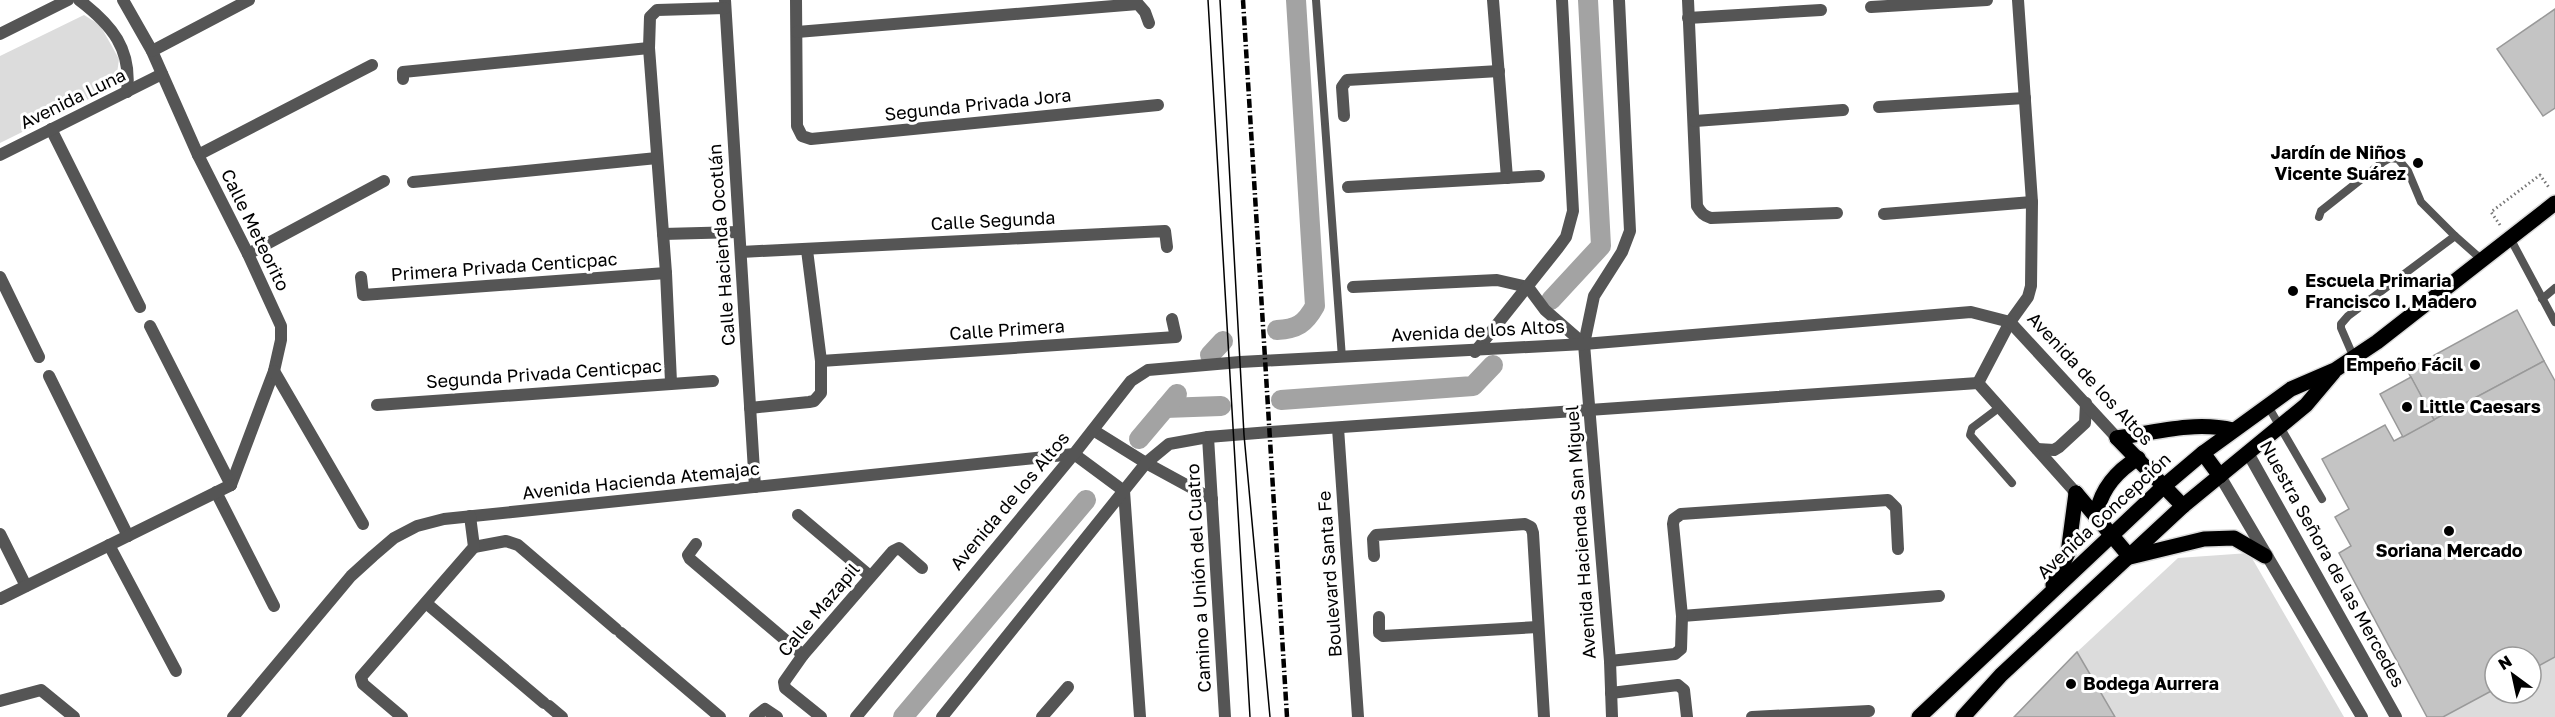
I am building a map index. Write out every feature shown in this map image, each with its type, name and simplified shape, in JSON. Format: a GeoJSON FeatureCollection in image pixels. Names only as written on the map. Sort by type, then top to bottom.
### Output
{"type":"FeatureCollection","features":[{"type":"Feature","properties":{"kind":"main road","name":"Avenida Concepción"},"geometry":{"type":"LineString","coordinates":[[1919,717],[2111,535],[2203,453],[2291,389],[2335,370],[2354,358],[2555,203]]}},
{"type":"Feature","properties":{"kind":"main road","name":"Avenida Concepción"},"geometry":{"type":"LineString","coordinates":[[1963,717],[2001,675],[2183,507],[2306,405],[2335,370]]}},
{"type":"Feature","properties":{"kind":"main road"},"geometry":{"type":"LineString","coordinates":[[2117,438],[2193,425],[2216,426],[2233,430]]}},
{"type":"Feature","properties":{"kind":"main road","name":"Nuestra Señora de las Mercedes"},"geometry":{"type":"LineString","coordinates":[[2233,430],[2248,453]]}},
{"type":"Feature","properties":{"kind":"main road","name":"Avenida de los Altos"},"geometry":{"type":"LineString","coordinates":[[2117,438],[2183,507]]}},
{"type":"Feature","properties":{"kind":"main road"},"geometry":{"type":"LineString","coordinates":[[2203,453],[2220,476]]}},
{"type":"Feature","properties":{"kind":"main road"},"geometry":{"type":"LineString","coordinates":[[2096,517],[2098,500],[2110,482],[2123,468],[2138,458]]}},
{"type":"Feature","properties":{"kind":"main road"},"geometry":{"type":"LineString","coordinates":[[2076,493],[2130,557],[2204,539],[2234,538],[2265,556]]}},
{"type":"Feature","properties":{"kind":"main road"},"geometry":{"type":"LineString","coordinates":[[2049,594],[2068,553],[2076,493]]}},
{"type":"Feature","properties":{"kind":"street"},"geometry":{"type":"LineString","coordinates":[[1,30],[68,0]]}},
{"type":"Feature","properties":{"kind":"street"},"geometry":{"type":"LineString","coordinates":[[79,0],[104,18],[117,42],[128,67],[127,92]]}},
{"type":"Feature","properties":{"kind":"street","name":"Calle Meteorito"},"geometry":{"type":"LineString","coordinates":[[123,0],[152,51],[198,155],[281,326],[281,340],[274,371],[231,485]]}},
{"type":"Feature","properties":{"kind":"street"},"geometry":{"type":"LineString","coordinates":[[152,51],[249,0]]}},
{"type":"Feature","properties":{"kind":"street"},"geometry":{"type":"LineString","coordinates":[[796,0],[796,32],[1138,4],[1145,12],[1149,23]]}},
{"type":"Feature","properties":{"kind":"street"},"geometry":{"type":"LineString","coordinates":[[1493,0],[1507,177]]}},
{"type":"Feature","properties":{"kind":"street"},"geometry":{"type":"LineString","coordinates":[[1474,352],[1566,237],[1573,211],[1562,0]]}},
{"type":"Feature","properties":{"kind":"street","name":"Avenida Hacienda San Miguel"},"geometry":{"type":"LineString","coordinates":[[1612,717],[1610,661],[1584,344],[1594,296],[1623,252],[1630,231],[1619,0]]}},
{"type":"Feature","properties":{"kind":"street"},"geometry":{"type":"LineString","coordinates":[[1688,0],[1697,206],[1705,216],[1837,213]]}},
{"type":"Feature","properties":{"kind":"street"},"geometry":{"type":"LineString","coordinates":[[1872,7],[1988,0]]}},
{"type":"Feature","properties":{"kind":"street"},"geometry":{"type":"LineString","coordinates":[[1978,383],[2031,286],[2032,202],[2018,0]]}},
{"type":"Feature","properties":{"kind":"street"},"geometry":{"type":"LineString","coordinates":[[671,382],[666,273],[649,48],[650,17],[657,10],[725,4]]}},
{"type":"Feature","properties":{"kind":"street","name":"Calle Hacienda Ocotlán"},"geometry":{"type":"LineString","coordinates":[[725,4],[755,487]]}},
{"type":"Feature","properties":{"kind":"street"},"geometry":{"type":"LineString","coordinates":[[1688,18],[1821,10]]}},
{"type":"Feature","properties":{"kind":"street","name":"Segunda Privada Jora"},"geometry":{"type":"LineString","coordinates":[[796,32],[797,126],[802,136],[821,139],[1158,105]]}},
{"type":"Feature","properties":{"kind":"street"},"geometry":{"type":"LineString","coordinates":[[403,79],[403,72],[649,48]]}},
{"type":"Feature","properties":{"kind":"street"},"geometry":{"type":"LineString","coordinates":[[198,155],[372,65]]}},
{"type":"Feature","properties":{"kind":"street"},"geometry":{"type":"LineString","coordinates":[[1344,116],[1342,87],[1347,80],[1499,71]]}},
{"type":"Feature","properties":{"kind":"street","name":"Avenida Luna"},"geometry":{"type":"LineString","coordinates":[[0,155],[162,74]]}},
{"type":"Feature","properties":{"kind":"street"},"geometry":{"type":"LineString","coordinates":[[1879,107],[2025,98]]}},
{"type":"Feature","properties":{"kind":"street"},"geometry":{"type":"LineString","coordinates":[[1695,121],[1843,110]]}},
{"type":"Feature","properties":{"kind":"street"},"geometry":{"type":"LineString","coordinates":[[51,129],[140,307]]}},
{"type":"Feature","properties":{"kind":"street"},"geometry":{"type":"LineString","coordinates":[[413,182],[657,158]]}},
{"type":"Feature","properties":{"kind":"street"},"geometry":{"type":"LineString","coordinates":[[1348,187],[1539,176]]}},
{"type":"Feature","properties":{"kind":"street"},"geometry":{"type":"LineString","coordinates":[[248,254],[384,181]]}},
{"type":"Feature","properties":{"kind":"street"},"geometry":{"type":"LineString","coordinates":[[1884,214],[2032,202]]}},
{"type":"Feature","properties":{"kind":"street","name":"Calle Segunda"},"geometry":{"type":"LineString","coordinates":[[807,250],[1165,231],[1167,247]]}},
{"type":"Feature","properties":{"kind":"street"},"geometry":{"type":"LineString","coordinates":[[663,234],[739,232]]}},
{"type":"Feature","properties":{"kind":"street"},"geometry":{"type":"LineString","coordinates":[[741,252],[807,250],[821,361],[821,393],[814,401],[750,408]]}},
{"type":"Feature","properties":{"kind":"street","name":"Primera Privada Centicpac"},"geometry":{"type":"LineString","coordinates":[[361,277],[363,295],[666,273]]}},
{"type":"Feature","properties":{"kind":"street"},"geometry":{"type":"LineString","coordinates":[[0,277],[39,357]]}},
{"type":"Feature","properties":{"kind":"street"},"geometry":{"type":"LineString","coordinates":[[1353,287],[1497,280],[1528,287],[1545,310],[1584,344]]}},
{"type":"Feature","properties":{"kind":"street","name":"Avenida de los Altos"},"geometry":{"type":"LineString","coordinates":[[856,717],[1074,454],[1131,381],[1148,370],[1240,362],[1474,352],[1971,312],[2010,321],[2117,438]]}},
{"type":"Feature","properties":{"kind":"street","name":"Calle Primera"},"geometry":{"type":"LineString","coordinates":[[821,361],[1176,337],[1172,319]]}},
{"type":"Feature","properties":{"kind":"street"},"geometry":{"type":"LineString","coordinates":[[0,599],[231,485],[150,326]]}},
{"type":"Feature","properties":{"kind":"street"},"geometry":{"type":"LineString","coordinates":[[274,371],[363,524]]}},
{"type":"Feature","properties":{"kind":"street"},"geometry":{"type":"LineString","coordinates":[[49,376],[128,536]]}},
{"type":"Feature","properties":{"kind":"street","name":"Segunda Privada Centicpac"},"geometry":{"type":"LineString","coordinates":[[377,405],[671,382],[713,381]]}},
{"type":"Feature","properties":{"kind":"street"},"geometry":{"type":"LineString","coordinates":[[1978,383],[2076,493]]}},
{"type":"Feature","properties":{"kind":"street"},"geometry":{"type":"LineString","coordinates":[[942,717],[1146,463],[1169,444],[1208,437],[1978,383]]}},
{"type":"Feature","properties":{"kind":"street"},"geometry":{"type":"LineString","coordinates":[[2037,449],[2054,450],[2085,423],[2086,403]]}},
{"type":"Feature","properties":{"kind":"street","name":"Boulevard Santa Fe"},"geometry":{"type":"LineString","coordinates":[[1338,428],[1358,717]]}},
{"type":"Feature","properties":{"kind":"street"},"geometry":{"type":"LineString","coordinates":[[1093,430],[1212,500]]}},
{"type":"Feature","properties":{"kind":"street","name":"Camino a Unión del Cuatro"},"geometry":{"type":"LineString","coordinates":[[1208,437],[1225,717]]}},
{"type":"Feature","properties":{"kind":"street","name":"Nuestra Señora de las Mercedes"},"geometry":{"type":"LineString","coordinates":[[2248,453],[2396,717]]}},
{"type":"Feature","properties":{"kind":"street"},"geometry":{"type":"LineString","coordinates":[[1074,454],[1124,491],[1140,717]]}},
{"type":"Feature","properties":{"kind":"street","name":"Avenida Hacienda Atemajac"},"geometry":{"type":"LineString","coordinates":[[233,717],[351,576],[394,538],[417,526],[444,519],[470,516],[1074,454]]}},
{"type":"Feature","properties":{"kind":"street"},"geometry":{"type":"LineString","coordinates":[[2220,476],[2265,556],[2362,717]]}},
{"type":"Feature","properties":{"kind":"street"},"geometry":{"type":"LineString","coordinates":[[216,492],[274,606]]}},
{"type":"Feature","properties":{"kind":"street"},"geometry":{"type":"LineString","coordinates":[[1610,661],[1678,653],[1682,647],[1682,616],[1674,519],[1681,514],[1888,500],[1896,508],[1898,549]]}},
{"type":"Feature","properties":{"kind":"street"},"geometry":{"type":"LineString","coordinates":[[798,515],[870,576]]}},
{"type":"Feature","properties":{"kind":"street"},"geometry":{"type":"LineString","coordinates":[[470,516],[474,547]]}},
{"type":"Feature","properties":{"kind":"street"},"geometry":{"type":"LineString","coordinates":[[1374,555],[1373,539],[1376,535],[1525,524],[1531,526],[1544,717]]}},
{"type":"Feature","properties":{"kind":"street"},"geometry":{"type":"LineString","coordinates":[[0,534],[26,586]]}},
{"type":"Feature","properties":{"kind":"street"},"geometry":{"type":"LineString","coordinates":[[402,717],[361,681],[363,674],[474,547],[506,541],[518,545],[720,717]]}},
{"type":"Feature","properties":{"kind":"street"},"geometry":{"type":"LineString","coordinates":[[696,544],[689,553],[690,559],[803,655]]}},
{"type":"Feature","properties":{"kind":"street"},"geometry":{"type":"LineString","coordinates":[[109,545],[176,671]]}},
{"type":"Feature","properties":{"kind":"street","name":"Calle Mazapil"},"geometry":{"type":"LineString","coordinates":[[821,717],[783,685],[803,655],[892,551],[899,548],[922,568]]}},
{"type":"Feature","properties":{"kind":"street"},"geometry":{"type":"LineString","coordinates":[[1682,616],[1939,596]]}},
{"type":"Feature","properties":{"kind":"street"},"geometry":{"type":"LineString","coordinates":[[426,603],[562,717]]}},
{"type":"Feature","properties":{"kind":"street"},"geometry":{"type":"LineString","coordinates":[[1379,617],[1378,633],[1383,636],[1538,627]]}},
{"type":"Feature","properties":{"kind":"street"},"geometry":{"type":"LineString","coordinates":[[1611,693],[1678,685],[1683,688],[1687,717]]}},
{"type":"Feature","properties":{"kind":"street"},"geometry":{"type":"LineString","coordinates":[[1042,717],[1068,687]]}},
{"type":"Feature","properties":{"kind":"street"},"geometry":{"type":"LineString","coordinates":[[0,701],[41,690],[74,717]]}},
{"type":"Feature","properties":{"kind":"street"},"geometry":{"type":"LineString","coordinates":[[755,717],[765,709],[777,717]]}},
{"type":"Feature","properties":{"kind":"street"},"geometry":{"type":"LineString","coordinates":[[1752,717],[1869,711]]}},
{"type":"Feature","properties":{"kind":"lane"},"geometry":{"type":"LineString","coordinates":[[1316,0],[1342,358]]}},
{"type":"Feature","properties":{"kind":"lane"},"geometry":{"type":"LineString","coordinates":[[2319,217],[2321,211],[2383,162],[2390,158],[2398,159],[2408,171],[2421,202],[2481,259]]}},
{"type":"Feature","properties":{"kind":"lane"},"geometry":{"type":"LineString","coordinates":[[2354,358],[2341,328],[2344,320],[2455,236]]}},
{"type":"Feature","properties":{"kind":"lane"},"geometry":{"type":"LineString","coordinates":[[2510,238],[2555,322]]}},
{"type":"Feature","properties":{"kind":"lane"},"geometry":{"type":"LineString","coordinates":[[2542,299],[2555,288]]}},
{"type":"Feature","properties":{"kind":"lane"},"geometry":{"type":"LineString","coordinates":[[2268,406],[2322,499]]}},
{"type":"Feature","properties":{"kind":"lane"},"geometry":{"type":"LineString","coordinates":[[2000,407],[1972,428],[1970,435],[2012,483]]}},
{"type":"Feature","properties":{"kind":"path"},"geometry":{"type":"LineString","coordinates":[[2491,212],[2540,175],[2555,195]]}},
{"type":"Feature","properties":{"kind":"shaded area"},"geometry":{"type":"Polygon","coordinates":[[[84,15],[100,25],[119,59],[116,81],[103,92],[0,143],[0,56],[84,15]]]}},
{"type":"Feature","properties":{"kind":"shaded area"},"geometry":{"type":"Polygon","coordinates":[[[2249,553],[2344,717],[2115,717],[2077,652],[2178,558],[2249,553]]]}},
{"type":"Feature","properties":{"kind":"shaded area"},"geometry":{"type":"Polygon","coordinates":[[[2555,657],[2555,717],[2443,717],[2483,695],[2483,705],[2543,705],[2543,664],[2555,657]]]}},
{"type":"Feature","properties":{"kind":"building"},"geometry":{"type":"Polygon","coordinates":[[[2555,9],[2555,108],[2543,116],[2497,49],[2555,9]]]}},
{"type":"Feature","properties":{"kind":"building","name":"Empeño Fácil"},"geometry":{"type":"Polygon","coordinates":[[[2517,310],[2544,361],[2434,420],[2407,370],[2517,310]]]}},
{"type":"Feature","properties":{"kind":"building","name":"Soriana Mercado"},"geometry":{"type":"Polygon","coordinates":[[[2544,361],[2555,381],[2555,657],[2543,664],[2543,645],[2483,645],[2483,695],[2443,717],[2427,717],[2339,553],[2351,546],[2335,517],[2349,509],[2322,459],[2385,425],[2394,441],[2544,361]]]}},
{"type":"Feature","properties":{"kind":"building","name":"Little Caesars"},"geometry":{"type":"Polygon","coordinates":[[[2411,377],[2434,420],[2403,437],[2380,394],[2411,377]]]}},
{"type":"Feature","properties":{"kind":"building","name":"Bodega Aurrera"},"geometry":{"type":"Polygon","coordinates":[[[2077,652],[2115,717],[2014,717],[2077,652]]]}},
{"type":"Feature","properties":{"kind":"waterway"},"geometry":{"type":"LineString","coordinates":[[1277,330],[1300,324],[1315,306],[1296,0]]}},
{"type":"Feature","properties":{"kind":"waterway"},"geometry":{"type":"LineString","coordinates":[[1551,300],[1601,246],[1588,0]]}},
{"type":"Feature","properties":{"kind":"waterway"},"geometry":{"type":"LineString","coordinates":[[1210,355],[1223,341]]}},
{"type":"Feature","properties":{"kind":"waterway"},"geometry":{"type":"LineString","coordinates":[[1281,400],[1473,386],[1493,365]]}},
{"type":"Feature","properties":{"kind":"waterway"},"geometry":{"type":"LineString","coordinates":[[1139,439],[1177,394]]}},
{"type":"Feature","properties":{"kind":"waterway"},"geometry":{"type":"LineString","coordinates":[[1165,408],[1221,406]]}},
{"type":"Feature","properties":{"kind":"waterway"},"geometry":{"type":"LineString","coordinates":[[903,717],[1086,500]]}},
{"type":"Feature","properties":{"kind":"tram line"},"geometry":{"type":"LineString","coordinates":[[1208,0],[1250,717]]}},
{"type":"Feature","properties":{"kind":"tram line"},"geometry":{"type":"LineString","coordinates":[[1220,0],[1244,435],[1270,717]]}},
{"type":"Feature","properties":{"kind":"railway"},"geometry":{"type":"LineString","coordinates":[[1243,0],[1287,717]]}},
{"type":"Feature","properties":{"kind":"place","name":"Jardín de Niños Vicente Suárez"},"geometry":{"type":"Point","coordinates":[2418,163]}},
{"type":"Feature","properties":{"kind":"place","name":"Escuela Primaria Francisco I. Madero"},"geometry":{"type":"Point","coordinates":[2293,291]}},
{"type":"Feature","properties":{"kind":"place","name":"Empeño Fácil"},"geometry":{"type":"Point","coordinates":[2475,365]}},
{"type":"Feature","properties":{"kind":"place","name":"Little Caesars"},"geometry":{"type":"Point","coordinates":[2407,407]}},
{"type":"Feature","properties":{"kind":"place","name":"Soriana Mercado"},"geometry":{"type":"Point","coordinates":[2449,531]}},
{"type":"Feature","properties":{"kind":"place","name":"Bodega Aurrera"},"geometry":{"type":"Point","coordinates":[2071,684]}}]}
